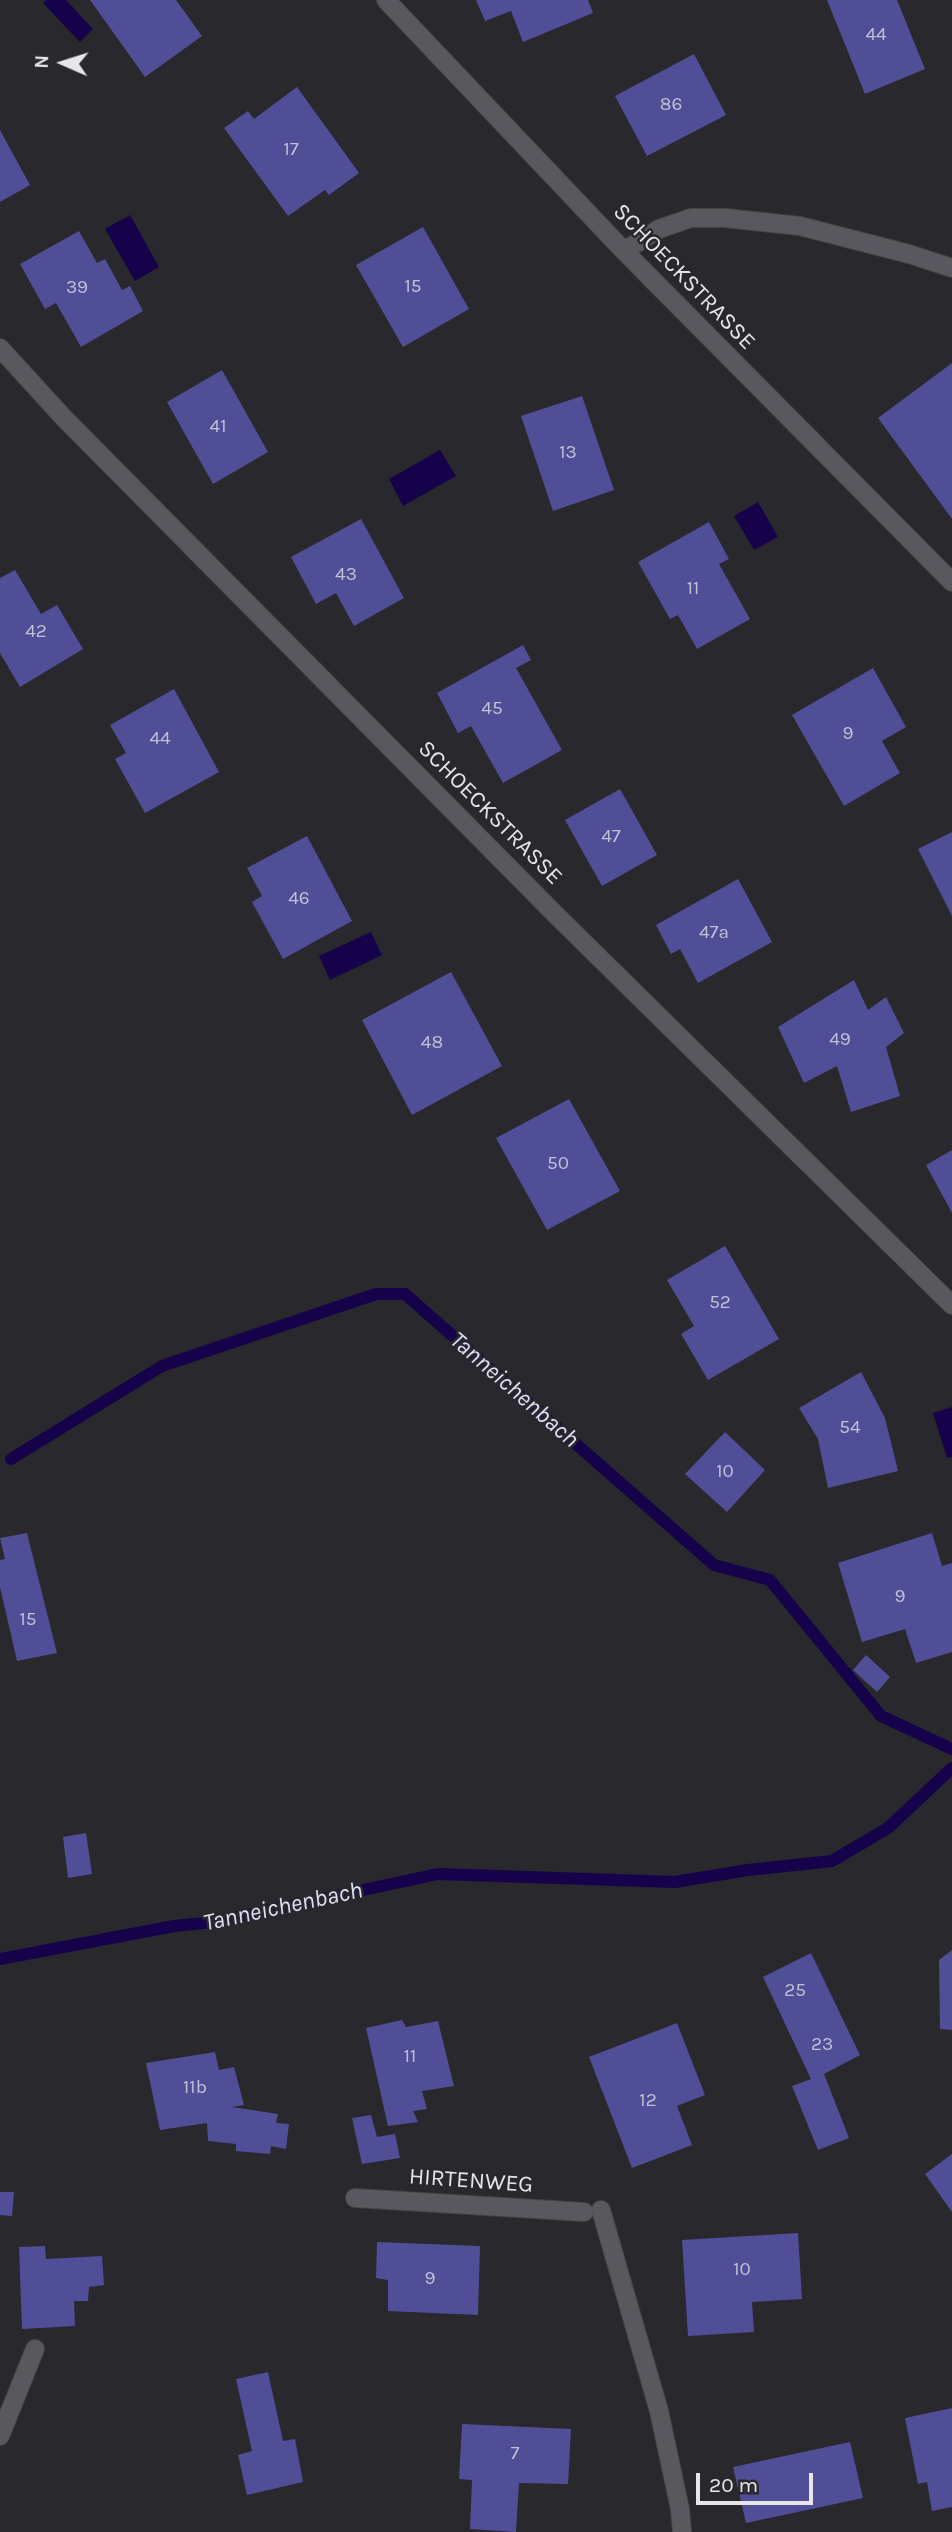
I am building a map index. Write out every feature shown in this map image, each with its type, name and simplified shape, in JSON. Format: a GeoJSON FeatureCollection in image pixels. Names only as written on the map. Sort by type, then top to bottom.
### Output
{"type":"FeatureCollection","features":[{"type":"Feature","properties":{"kind":"street","name":"SCHOECKSTRASSE"},"geometry":{"type":"LineString","coordinates":[[386,0],[624,251],[952,582]]}},
{"type":"Feature","properties":{"kind":"street"},"geometry":{"type":"LineString","coordinates":[[624,251],[659,229],[691,218],[724,218],[800,226],[952,268]]}},
{"type":"Feature","properties":{"kind":"street","name":"SCHOECKSTRASSE"},"geometry":{"type":"LineString","coordinates":[[0,348],[69,423],[556,915],[952,1305]]}},
{"type":"Feature","properties":{"kind":"street","name":"HIRTENWEG"},"geometry":{"type":"LineString","coordinates":[[355,2198],[592,2211],[659,2411],[680,2509],[682,2532]]}},
{"type":"Feature","properties":{"kind":"street"},"geometry":{"type":"LineString","coordinates":[[0,2436],[35,2349]]}},
{"type":"Feature","properties":{"kind":"shaded area"},"geometry":{"type":"Polygon","coordinates":[[[46,0],[66,0],[93,29],[80,42],[43,3],[46,0]]]}},
{"type":"Feature","properties":{"kind":"shaded area"},"geometry":{"type":"Polygon","coordinates":[[[130,215],[159,267],[135,281],[105,229],[130,215]]]}},
{"type":"Feature","properties":{"kind":"shaded area"},"geometry":{"type":"Polygon","coordinates":[[[440,450],[456,476],[403,506],[389,479],[440,450]]]}},
{"type":"Feature","properties":{"kind":"shaded area"},"geometry":{"type":"Polygon","coordinates":[[[758,502],[778,537],[754,550],[734,516],[758,502]]]}},
{"type":"Feature","properties":{"kind":"shaded area"},"geometry":{"type":"Polygon","coordinates":[[[371,932],[382,955],[330,980],[319,956],[371,932]]]}},
{"type":"Feature","properties":{"kind":"shaded area"},"geometry":{"type":"Polygon","coordinates":[[[952,1407],[952,1457],[947,1458],[933,1413],[952,1407]]]}},
{"type":"Feature","properties":{"kind":"building"},"geometry":{"type":"Polygon","coordinates":[[[90,0],[176,0],[202,36],[145,77],[90,0]]]}},
{"type":"Feature","properties":{"kind":"building"},"geometry":{"type":"Polygon","coordinates":[[[476,0],[588,0],[593,13],[523,42],[511,11],[485,21],[476,0]]]}},
{"type":"Feature","properties":{"kind":"building"},"geometry":{"type":"Polygon","coordinates":[[[827,0],[897,0],[925,69],[865,94],[827,0]]]}},
{"type":"Feature","properties":{"kind":"building"},"geometry":{"type":"Polygon","coordinates":[[[694,54],[726,115],[647,156],[615,96],[694,54]]]}},
{"type":"Feature","properties":{"kind":"building"},"geometry":{"type":"Polygon","coordinates":[[[297,87],[359,173],[329,195],[325,190],[288,216],[224,128],[248,111],[254,119],[297,87]]]}},
{"type":"Feature","properties":{"kind":"building"},"geometry":{"type":"Polygon","coordinates":[[[0,130],[30,185],[0,202],[0,130]]]}},
{"type":"Feature","properties":{"kind":"building"},"geometry":{"type":"Polygon","coordinates":[[[423,227],[469,309],[403,347],[356,265],[423,227]]]}},
{"type":"Feature","properties":{"kind":"building"},"geometry":{"type":"Polygon","coordinates":[[[79,231],[97,263],[105,259],[122,290],[130,286],[143,311],[81,347],[56,303],[45,309],[20,264],[79,231]]]}},
{"type":"Feature","properties":{"kind":"building"},"geometry":{"type":"Polygon","coordinates":[[[952,363],[952,519],[878,418],[952,363]]]}},
{"type":"Feature","properties":{"kind":"building"},"geometry":{"type":"Polygon","coordinates":[[[222,370],[268,452],[213,484],[167,402],[222,370]]]}},
{"type":"Feature","properties":{"kind":"building"},"geometry":{"type":"Polygon","coordinates":[[[582,396],[614,490],[553,511],[521,416],[582,396]]]}},
{"type":"Feature","properties":{"kind":"building"},"geometry":{"type":"Polygon","coordinates":[[[361,519],[404,598],[354,626],[336,593],[316,604],[291,557],[361,519]]]}},
{"type":"Feature","properties":{"kind":"building"},"geometry":{"type":"Polygon","coordinates":[[[709,522],[729,559],[719,564],[750,619],[697,649],[678,615],[670,619],[638,562],[709,522]]]}},
{"type":"Feature","properties":{"kind":"building"},"geometry":{"type":"Polygon","coordinates":[[[15,570],[41,614],[57,605],[83,649],[20,687],[0,653],[0,578],[15,570]]]}},
{"type":"Feature","properties":{"kind":"building"},"geometry":{"type":"Polygon","coordinates":[[[523,645],[531,660],[516,668],[562,750],[503,783],[471,726],[458,733],[437,693],[523,645]]]}},
{"type":"Feature","properties":{"kind":"building"},"geometry":{"type":"Polygon","coordinates":[[[873,668],[906,727],[882,741],[900,773],[844,806],[792,715],[873,668]]]}},
{"type":"Feature","properties":{"kind":"building"},"geometry":{"type":"Polygon","coordinates":[[[174,689],[219,772],[145,813],[115,759],[126,753],[110,725],[174,689]]]}},
{"type":"Feature","properties":{"kind":"building"},"geometry":{"type":"Polygon","coordinates":[[[620,789],[657,855],[602,886],[565,820],[620,789]]]}},
{"type":"Feature","properties":{"kind":"building"},"geometry":{"type":"Polygon","coordinates":[[[952,832],[952,916],[918,849],[952,832]]]}},
{"type":"Feature","properties":{"kind":"building"},"geometry":{"type":"Polygon","coordinates":[[[307,836],[352,921],[283,959],[252,902],[262,896],[247,868],[307,836]]]}},
{"type":"Feature","properties":{"kind":"building"},"geometry":{"type":"Polygon","coordinates":[[[738,879],[772,942],[698,983],[680,949],[671,954],[656,925],[738,879]]]}},
{"type":"Feature","properties":{"kind":"building"},"geometry":{"type":"Polygon","coordinates":[[[451,972],[502,1066],[412,1115],[362,1020],[451,972]]]}},
{"type":"Feature","properties":{"kind":"building"},"geometry":{"type":"Polygon","coordinates":[[[854,980],[868,1010],[886,997],[904,1033],[886,1047],[900,1096],[851,1112],[837,1066],[804,1083],[778,1027],[854,980]]]}},
{"type":"Feature","properties":{"kind":"building"},"geometry":{"type":"Polygon","coordinates":[[[569,1099],[620,1191],[547,1230],[496,1138],[569,1099]]]}},
{"type":"Feature","properties":{"kind":"building"},"geometry":{"type":"Polygon","coordinates":[[[952,1150],[952,1213],[926,1165],[952,1150]]]}},
{"type":"Feature","properties":{"kind":"building"},"geometry":{"type":"Polygon","coordinates":[[[725,1246],[779,1339],[708,1380],[681,1334],[694,1326],[667,1280],[725,1246]]]}},
{"type":"Feature","properties":{"kind":"building"},"geometry":{"type":"Polygon","coordinates":[[[861,1372],[885,1418],[898,1471],[828,1488],[818,1439],[799,1408],[861,1372]]]}},
{"type":"Feature","properties":{"kind":"building"},"geometry":{"type":"Polygon","coordinates":[[[725,1432],[765,1470],[727,1512],[685,1474],[725,1432]]]}},
{"type":"Feature","properties":{"kind":"building"},"geometry":{"type":"Polygon","coordinates":[[[27,1533],[57,1653],[17,1661],[0,1587],[0,1560],[5,1559],[0,1538],[27,1533]]]}},
{"type":"Feature","properties":{"kind":"building"},"geometry":{"type":"Polygon","coordinates":[[[932,1533],[942,1566],[952,1563],[952,1652],[916,1663],[905,1629],[862,1642],[838,1563],[932,1533]]]}},
{"type":"Feature","properties":{"kind":"building"},"geometry":{"type":"Polygon","coordinates":[[[866,1655],[890,1677],[877,1692],[853,1670],[866,1655]]]}},
{"type":"Feature","properties":{"kind":"building"},"geometry":{"type":"Polygon","coordinates":[[[86,1833],[92,1874],[68,1878],[63,1837],[86,1833]]]}},
{"type":"Feature","properties":{"kind":"building"},"geometry":{"type":"Polygon","coordinates":[[[952,1950],[952,2030],[940,2029],[939,1960],[952,1950]]]}},
{"type":"Feature","properties":{"kind":"building"},"geometry":{"type":"Polygon","coordinates":[[[811,1953],[860,2055],[824,2074],[849,2138],[818,2150],[792,2086],[811,2079],[763,1977],[811,1953]]]}},
{"type":"Feature","properties":{"kind":"building"},"geometry":{"type":"Polygon","coordinates":[[[402,2020],[406,2027],[438,2021],[454,2086],[422,2091],[427,2109],[413,2111],[418,2122],[388,2126],[366,2028],[402,2020]]]}},
{"type":"Feature","properties":{"kind":"building"},"geometry":{"type":"Polygon","coordinates":[[[677,2023],[705,2095],[677,2106],[692,2145],[632,2168],[589,2057],[677,2023]]]}},
{"type":"Feature","properties":{"kind":"building"},"geometry":{"type":"Polygon","coordinates":[[[215,2052],[219,2070],[234,2067],[244,2105],[232,2107],[278,2114],[276,2123],[289,2124],[286,2149],[271,2146],[270,2154],[236,2151],[236,2144],[208,2141],[207,2123],[160,2130],[146,2063],[215,2052]]]}},
{"type":"Feature","properties":{"kind":"building"},"geometry":{"type":"Polygon","coordinates":[[[371,2115],[377,2137],[395,2134],[400,2158],[362,2164],[352,2118],[371,2115]]]}},
{"type":"Feature","properties":{"kind":"building"},"geometry":{"type":"Polygon","coordinates":[[[952,2154],[952,2212],[925,2174],[952,2154]]]}},
{"type":"Feature","properties":{"kind":"building"},"geometry":{"type":"Polygon","coordinates":[[[0,2192],[14,2192],[12,2216],[0,2215],[0,2192]]]}},
{"type":"Feature","properties":{"kind":"building"},"geometry":{"type":"Polygon","coordinates":[[[798,2233],[802,2299],[752,2302],[754,2332],[688,2336],[682,2240],[798,2233]]]}},
{"type":"Feature","properties":{"kind":"building"},"geometry":{"type":"Polygon","coordinates":[[[377,2242],[480,2246],[478,2315],[388,2311],[388,2280],[376,2278],[377,2242]]]}},
{"type":"Feature","properties":{"kind":"building"},"geometry":{"type":"Polygon","coordinates":[[[45,2246],[46,2259],[102,2256],[104,2285],[89,2287],[88,2301],[74,2301],[75,2326],[22,2329],[19,2247],[45,2246]]]}},
{"type":"Feature","properties":{"kind":"building"},"geometry":{"type":"Polygon","coordinates":[[[268,2372],[283,2441],[295,2439],[303,2482],[247,2495],[238,2455],[252,2451],[236,2379],[268,2372]]]}},
{"type":"Feature","properties":{"kind":"building"},"geometry":{"type":"Polygon","coordinates":[[[952,2408],[952,2507],[932,2511],[927,2482],[918,2484],[905,2418],[952,2408]]]}},
{"type":"Feature","properties":{"kind":"building"},"geometry":{"type":"Polygon","coordinates":[[[462,2424],[571,2429],[568,2484],[519,2483],[516,2532],[470,2529],[472,2480],[459,2479],[462,2424]]]}},
{"type":"Feature","properties":{"kind":"building"},"geometry":{"type":"Polygon","coordinates":[[[850,2442],[863,2498],[746,2523],[733,2467],[850,2442]]]}},
{"type":"Feature","properties":{"kind":"waterway","name":"Tanneichenbach"},"geometry":{"type":"LineString","coordinates":[[11,1459],[162,1366],[376,1294],[405,1294],[714,1565],[770,1580],[881,1716],[952,1749]]}},
{"type":"Feature","properties":{"kind":"waterway","name":"Tanneichenbach"},"geometry":{"type":"LineString","coordinates":[[0,1959],[174,1926],[214,1922],[438,1874],[675,1882],[748,1870],[832,1861],[888,1828],[952,1768]]}}]}
